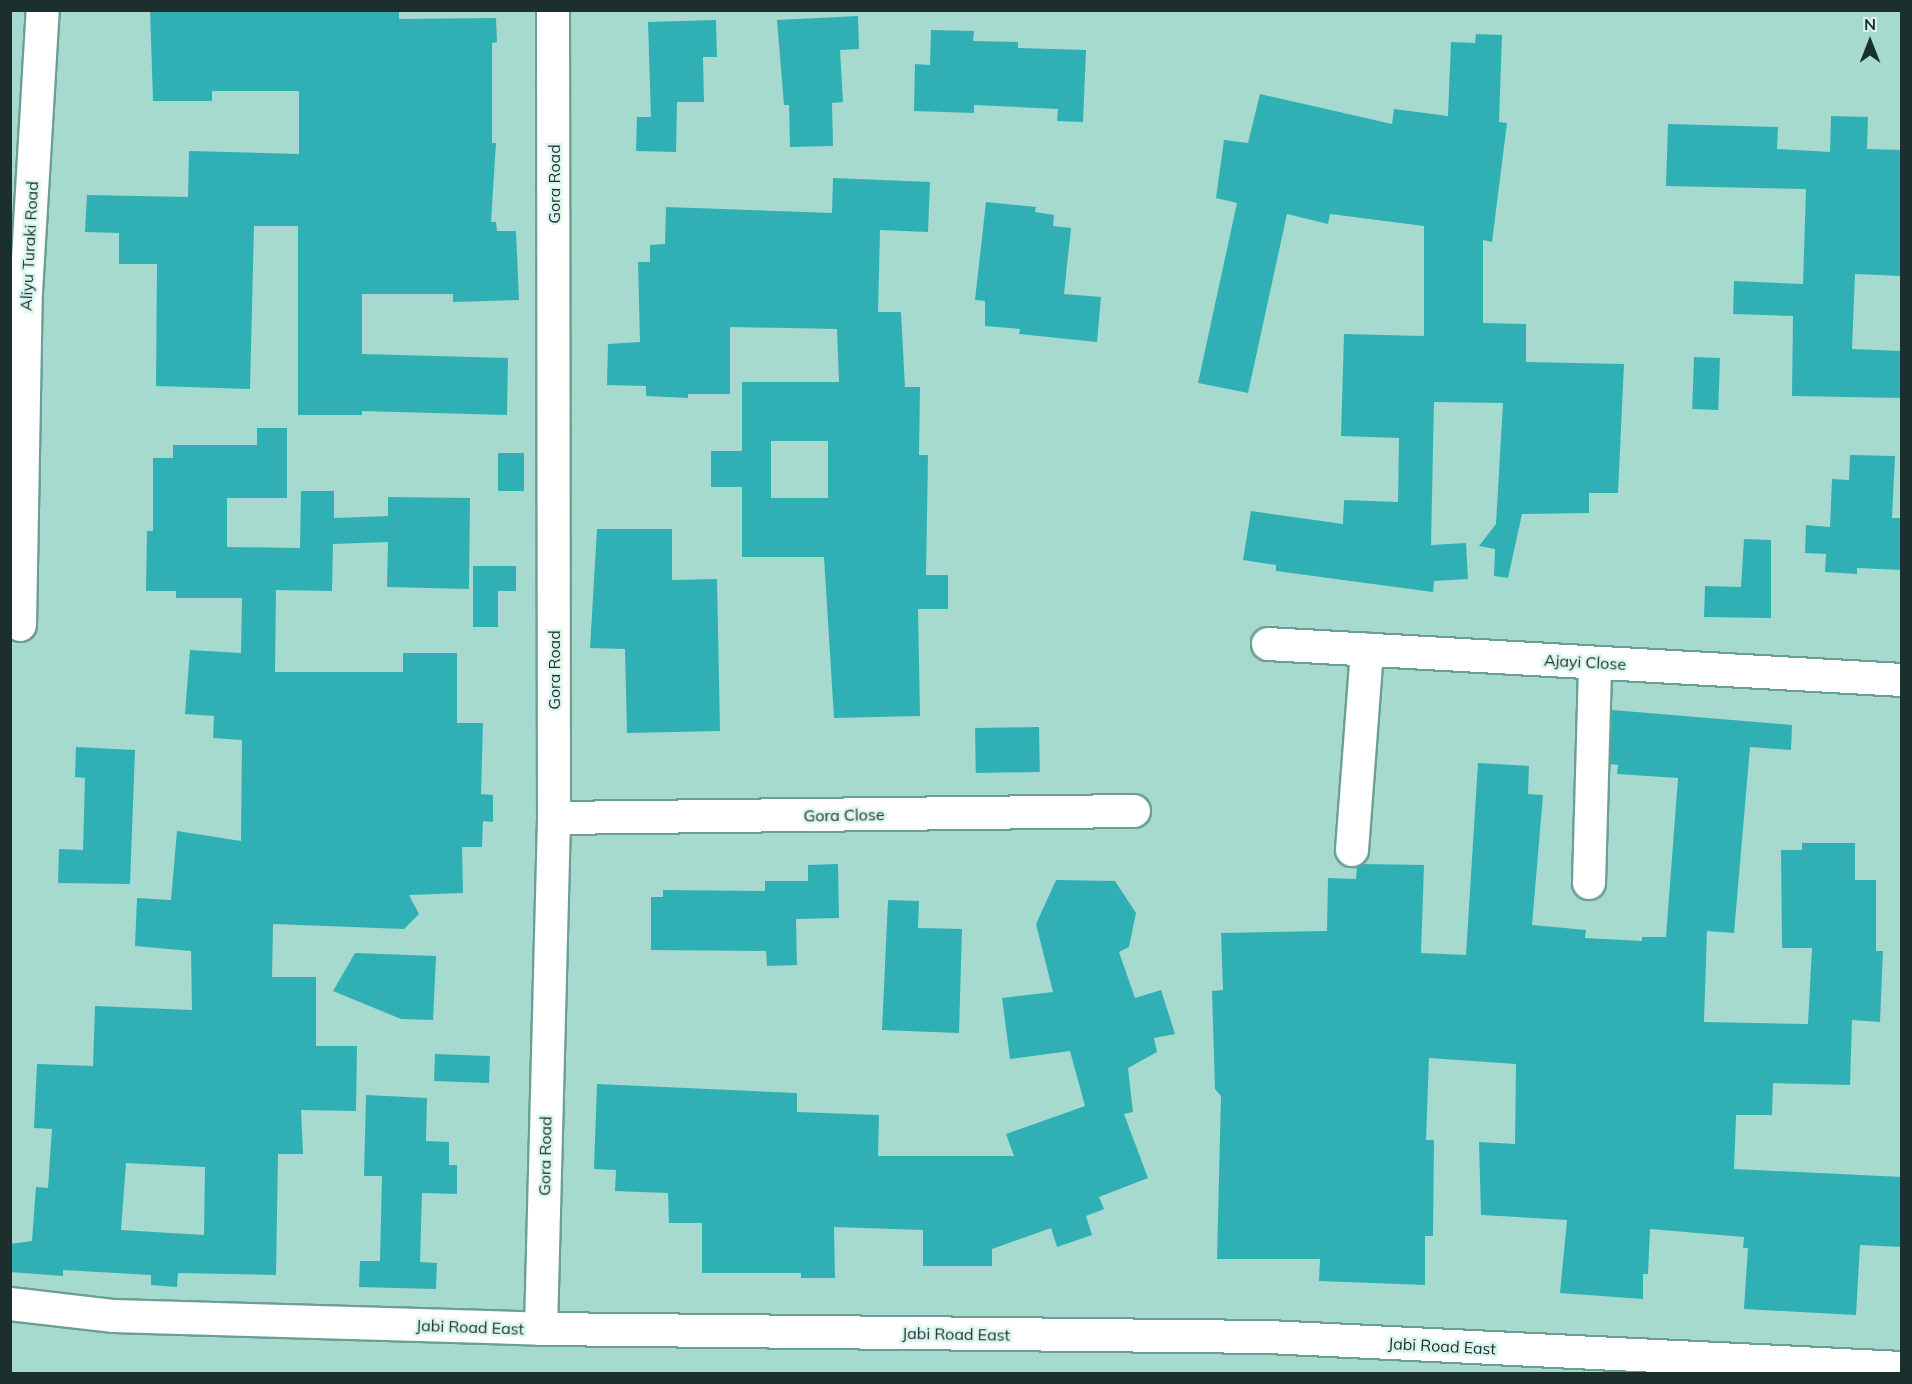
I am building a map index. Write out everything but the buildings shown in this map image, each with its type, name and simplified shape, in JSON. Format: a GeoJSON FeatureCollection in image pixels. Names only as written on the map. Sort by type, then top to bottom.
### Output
{"type":"FeatureCollection","features":[{"type":"Feature","properties":{"kind":"street","name":"Aliyu Turaki Road"},"geometry":{"type":"LineString","coordinates":[[20,625],[18,292],[43,10]]}},
{"type":"Feature","properties":{"kind":"street","name":"Gora Road"},"geometry":{"type":"LineString","coordinates":[[540,1329],[554,818],[554,10]]}},
{"type":"Feature","properties":{"kind":"street","name":"Ajayi Close"},"geometry":{"type":"LineString","coordinates":[[1268,644],[1902,680]]}},
{"type":"Feature","properties":{"kind":"street"},"geometry":{"type":"LineString","coordinates":[[1352,850],[1367,650]]}},
{"type":"Feature","properties":{"kind":"street"},"geometry":{"type":"LineString","coordinates":[[1589,882],[1595,663]]}},
{"type":"Feature","properties":{"kind":"street","name":"Gora Close"},"geometry":{"type":"LineString","coordinates":[[554,818],[1134,811]]}},
{"type":"Feature","properties":{"kind":"street","name":"Jabi Road East"},"geometry":{"type":"LineString","coordinates":[[10,1304],[114,1316],[540,1329],[1268,1338],[1902,1368]]}}]}
